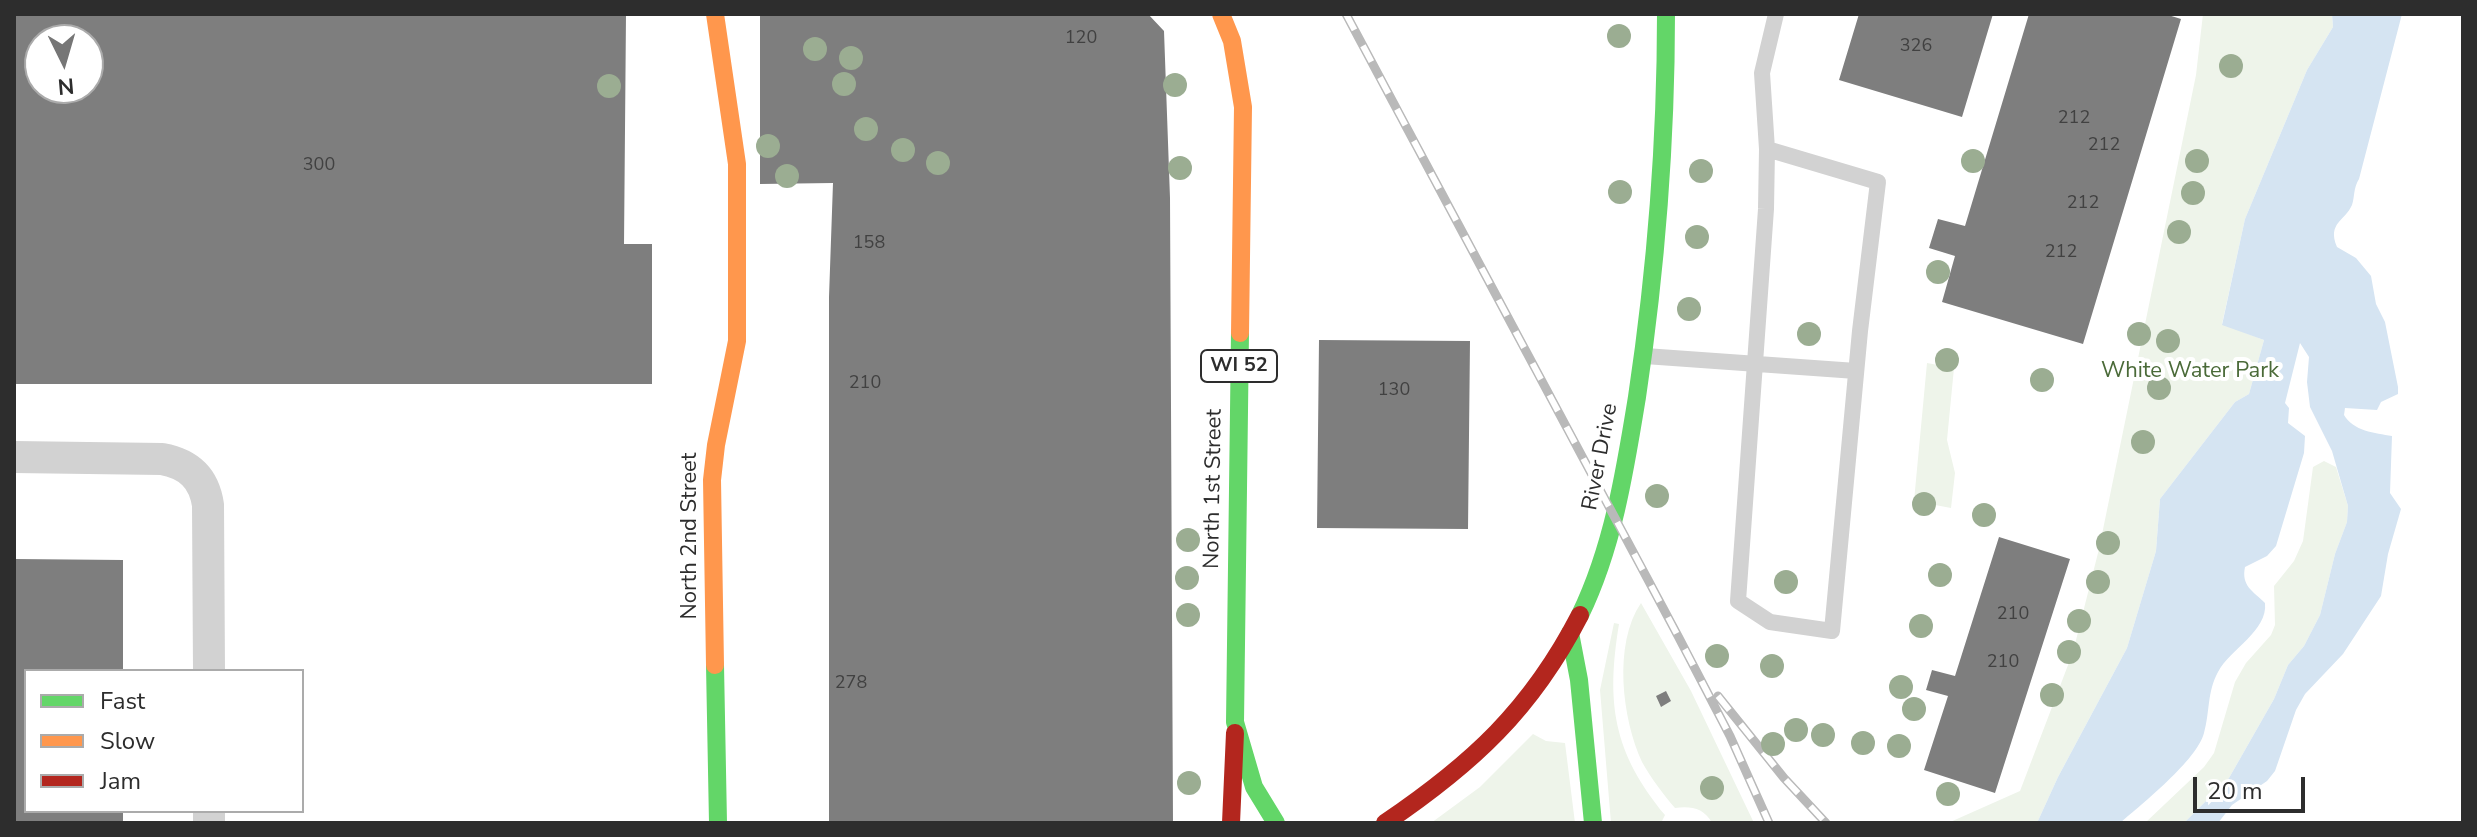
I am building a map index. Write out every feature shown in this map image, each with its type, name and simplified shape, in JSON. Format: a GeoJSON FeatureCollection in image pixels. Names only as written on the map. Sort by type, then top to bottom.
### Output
{"type":"FeatureCollection","features":[{"type":"Feature","properties":{"kind":"street","name":"North 2nd Street"},"geometry":{"type":"LineString","coordinates":[[715,14],[736,148],[738,193],[736,351],[715,446],[712,480],[718,823]]}},
{"type":"Feature","properties":{"kind":"street","name":"North 1st Street"},"geometry":{"type":"LineString","coordinates":[[1221,14],[1232,41],[1243,107],[1231,823]]}},
{"type":"Feature","properties":{"kind":"street","name":"River Drive"},"geometry":{"type":"LineString","coordinates":[[1385,823],[1448,780],[1493,739],[1535,689],[1570,633],[1596,578],[1614,520],[1643,356],[1662,166],[1666,14]]}},
{"type":"Feature","properties":{"kind":"street"},"geometry":{"type":"LineString","coordinates":[[14,457],[162,459],[185,466],[201,481],[209,518],[209,669]]}},
{"type":"Feature","properties":{"kind":"street"},"geometry":{"type":"LineString","coordinates":[[1570,633],[1581,681],[1587,783],[1593,823]]}},
{"type":"Feature","properties":{"kind":"street","name":"WI 52"},"geometry":{"type":"LineString","coordinates":[[1235,722],[1254,787],[1276,823]]}},
{"type":"Feature","properties":{"kind":"lane"},"geometry":{"type":"LineString","coordinates":[[1767,149],[1878,182],[1856,371],[1832,631],[1770,622],[1738,601],[1766,209],[1767,149],[1762,73],[1776,14]]}},
{"type":"Feature","properties":{"kind":"lane"},"geometry":{"type":"LineString","coordinates":[[1643,356],[1856,371]]}},
{"type":"Feature","properties":{"kind":"green space","name":"White Water Park"},"geometry":{"type":"Polygon","coordinates":[[[2203,14],[2332,14],[2333,27],[2307,70],[2245,219],[2222,324],[2264,340],[2249,394],[2235,402],[2160,499],[2156,551],[2127,648],[2037,823],[1948,823],[2020,791],[2073,652],[2099,549],[2196,75],[2203,14]]]}},
{"type":"Feature","properties":{"kind":"green space"},"geometry":{"type":"Polygon","coordinates":[[[1927,363],[1954,368],[1947,440],[1955,473],[1951,508],[1914,501],[1927,363]]]}},
{"type":"Feature","properties":{"kind":"green space"},"geometry":{"type":"Polygon","coordinates":[[[2324,461],[2336,467],[2348,506],[2347,522],[2335,554],[2320,615],[2304,646],[2288,665],[2274,699],[2229,778],[2184,823],[2145,823],[2204,767],[2214,753],[2235,682],[2246,663],[2271,635],[2275,625],[2274,586],[2294,561],[2303,541],[2313,467],[2324,461]]]}},
{"type":"Feature","properties":{"kind":"green space"},"geometry":{"type":"Polygon","coordinates":[[[1641,603],[1691,691],[1754,823],[1712,823],[1696,809],[1675,808],[1642,762],[1629,725],[1624,682],[1627,639],[1641,603]]]}},
{"type":"Feature","properties":{"kind":"green space"},"geometry":{"type":"Polygon","coordinates":[[[1614,623],[1619,624],[1613,678],[1618,726],[1634,770],[1665,815],[1661,823],[1611,823],[1600,690],[1614,623]]]}},
{"type":"Feature","properties":{"kind":"green space"},"geometry":{"type":"Polygon","coordinates":[[[1533,734],[1546,741],[1565,743],[1575,823],[1431,823],[1480,787],[1533,734]]]}},
{"type":"Feature","properties":{"kind":"water"},"geometry":{"type":"Polygon","coordinates":[[[2332,14],[2402,14],[2352,205],[2334,233],[2337,247],[2356,258],[2371,276],[2376,304],[2385,322],[2398,387],[2398,394],[2381,402],[2377,410],[2345,408],[2344,415],[2359,428],[2392,436],[2390,493],[2401,509],[2388,554],[2381,596],[2343,654],[2305,694],[2296,710],[2275,771],[2267,781],[2232,805],[2218,823],[2184,823],[2229,778],[2274,699],[2288,665],[2304,646],[2320,615],[2335,554],[2347,522],[2348,506],[2332,451],[2310,407],[2307,382],[2309,357],[2300,343],[2285,403],[2289,408],[2288,423],[2305,436],[2304,453],[2276,546],[2267,556],[2245,567],[2244,574],[2246,584],[2265,603],[2264,613],[2255,631],[2218,672],[2199,744],[2168,781],[2120,823],[2037,823],[2127,648],[2156,551],[2160,499],[2235,402],[2249,394],[2264,340],[2222,325],[2245,219],[2307,70],[2333,27],[2332,14]]]}},
{"type":"Feature","properties":{"kind":"building"},"geometry":{"type":"Polygon","coordinates":[[[14,14],[626,14],[624,244],[652,244],[652,384],[14,384],[14,14]]]}},
{"type":"Feature","properties":{"kind":"building"},"geometry":{"type":"Polygon","coordinates":[[[760,14],[1148,14],[1164,31],[1170,198],[1173,823],[829,823],[829,297],[833,183],[760,184],[760,14]]]}},
{"type":"Feature","properties":{"kind":"building"},"geometry":{"type":"Polygon","coordinates":[[[1859,14],[1993,14],[1962,117],[1839,80],[1859,14]]]}},
{"type":"Feature","properties":{"kind":"building"},"geometry":{"type":"Polygon","coordinates":[[[2029,14],[2165,14],[2181,19],[2083,344],[1942,302],[1955,256],[1929,248],[1938,219],[1965,226],[2029,14]]]}},
{"type":"Feature","properties":{"kind":"building"},"geometry":{"type":"Polygon","coordinates":[[[1319,340],[1470,341],[1468,529],[1317,528],[1319,340]]]}},
{"type":"Feature","properties":{"kind":"building"},"geometry":{"type":"Polygon","coordinates":[[[1999,537],[2070,559],[1995,793],[1924,770],[1948,696],[1926,690],[1932,670],[1955,676],[1999,537]]]}},
{"type":"Feature","properties":{"kind":"building"},"geometry":{"type":"Polygon","coordinates":[[[14,559],[123,560],[123,669],[24,669],[24,813],[123,813],[123,823],[14,823],[14,559]]]}},
{"type":"Feature","properties":{"kind":"building"},"geometry":{"type":"Polygon","coordinates":[[[1666,691],[1671,701],[1661,707],[1656,696],[1666,691]]]}},
{"type":"Feature","properties":{"kind":"railway"},"geometry":{"type":"LineString","coordinates":[[1346,14],[1678,636],[1730,736],[1769,823]]}},
{"type":"Feature","properties":{"kind":"railway"},"geometry":{"type":"LineString","coordinates":[[1718,696],[1784,778],[1826,823]]}},
{"type":"Feature","properties":{"kind":"traffic: fast"},"geometry":{"type":"LineString","coordinates":[[1580,615],[1609,536],[1637,397],[1659,206],[1666,14]]}},
{"type":"Feature","properties":{"kind":"traffic: fast"},"geometry":{"type":"LineString","coordinates":[[1240,333],[1235,722],[1254,787],[1276,823]]}},
{"type":"Feature","properties":{"kind":"traffic: fast"},"geometry":{"type":"LineString","coordinates":[[1570,633],[1579,680],[1593,823]]}},
{"type":"Feature","properties":{"kind":"traffic: fast"},"geometry":{"type":"LineString","coordinates":[[715,665],[718,823]]}},
{"type":"Feature","properties":{"kind":"traffic: slow"},"geometry":{"type":"LineString","coordinates":[[715,14],[737,164],[737,341],[712,480],[715,665]]}},
{"type":"Feature","properties":{"kind":"traffic: slow"},"geometry":{"type":"LineString","coordinates":[[1221,14],[1232,41],[1243,107],[1240,333]]}},
{"type":"Feature","properties":{"kind":"traffic: jam"},"geometry":{"type":"LineString","coordinates":[[1385,823],[1445,779],[1497,732],[1541,679],[1580,615]]}},
{"type":"Feature","properties":{"kind":"traffic: jam"},"geometry":{"type":"LineString","coordinates":[[1231,823],[1235,733]]}}]}
